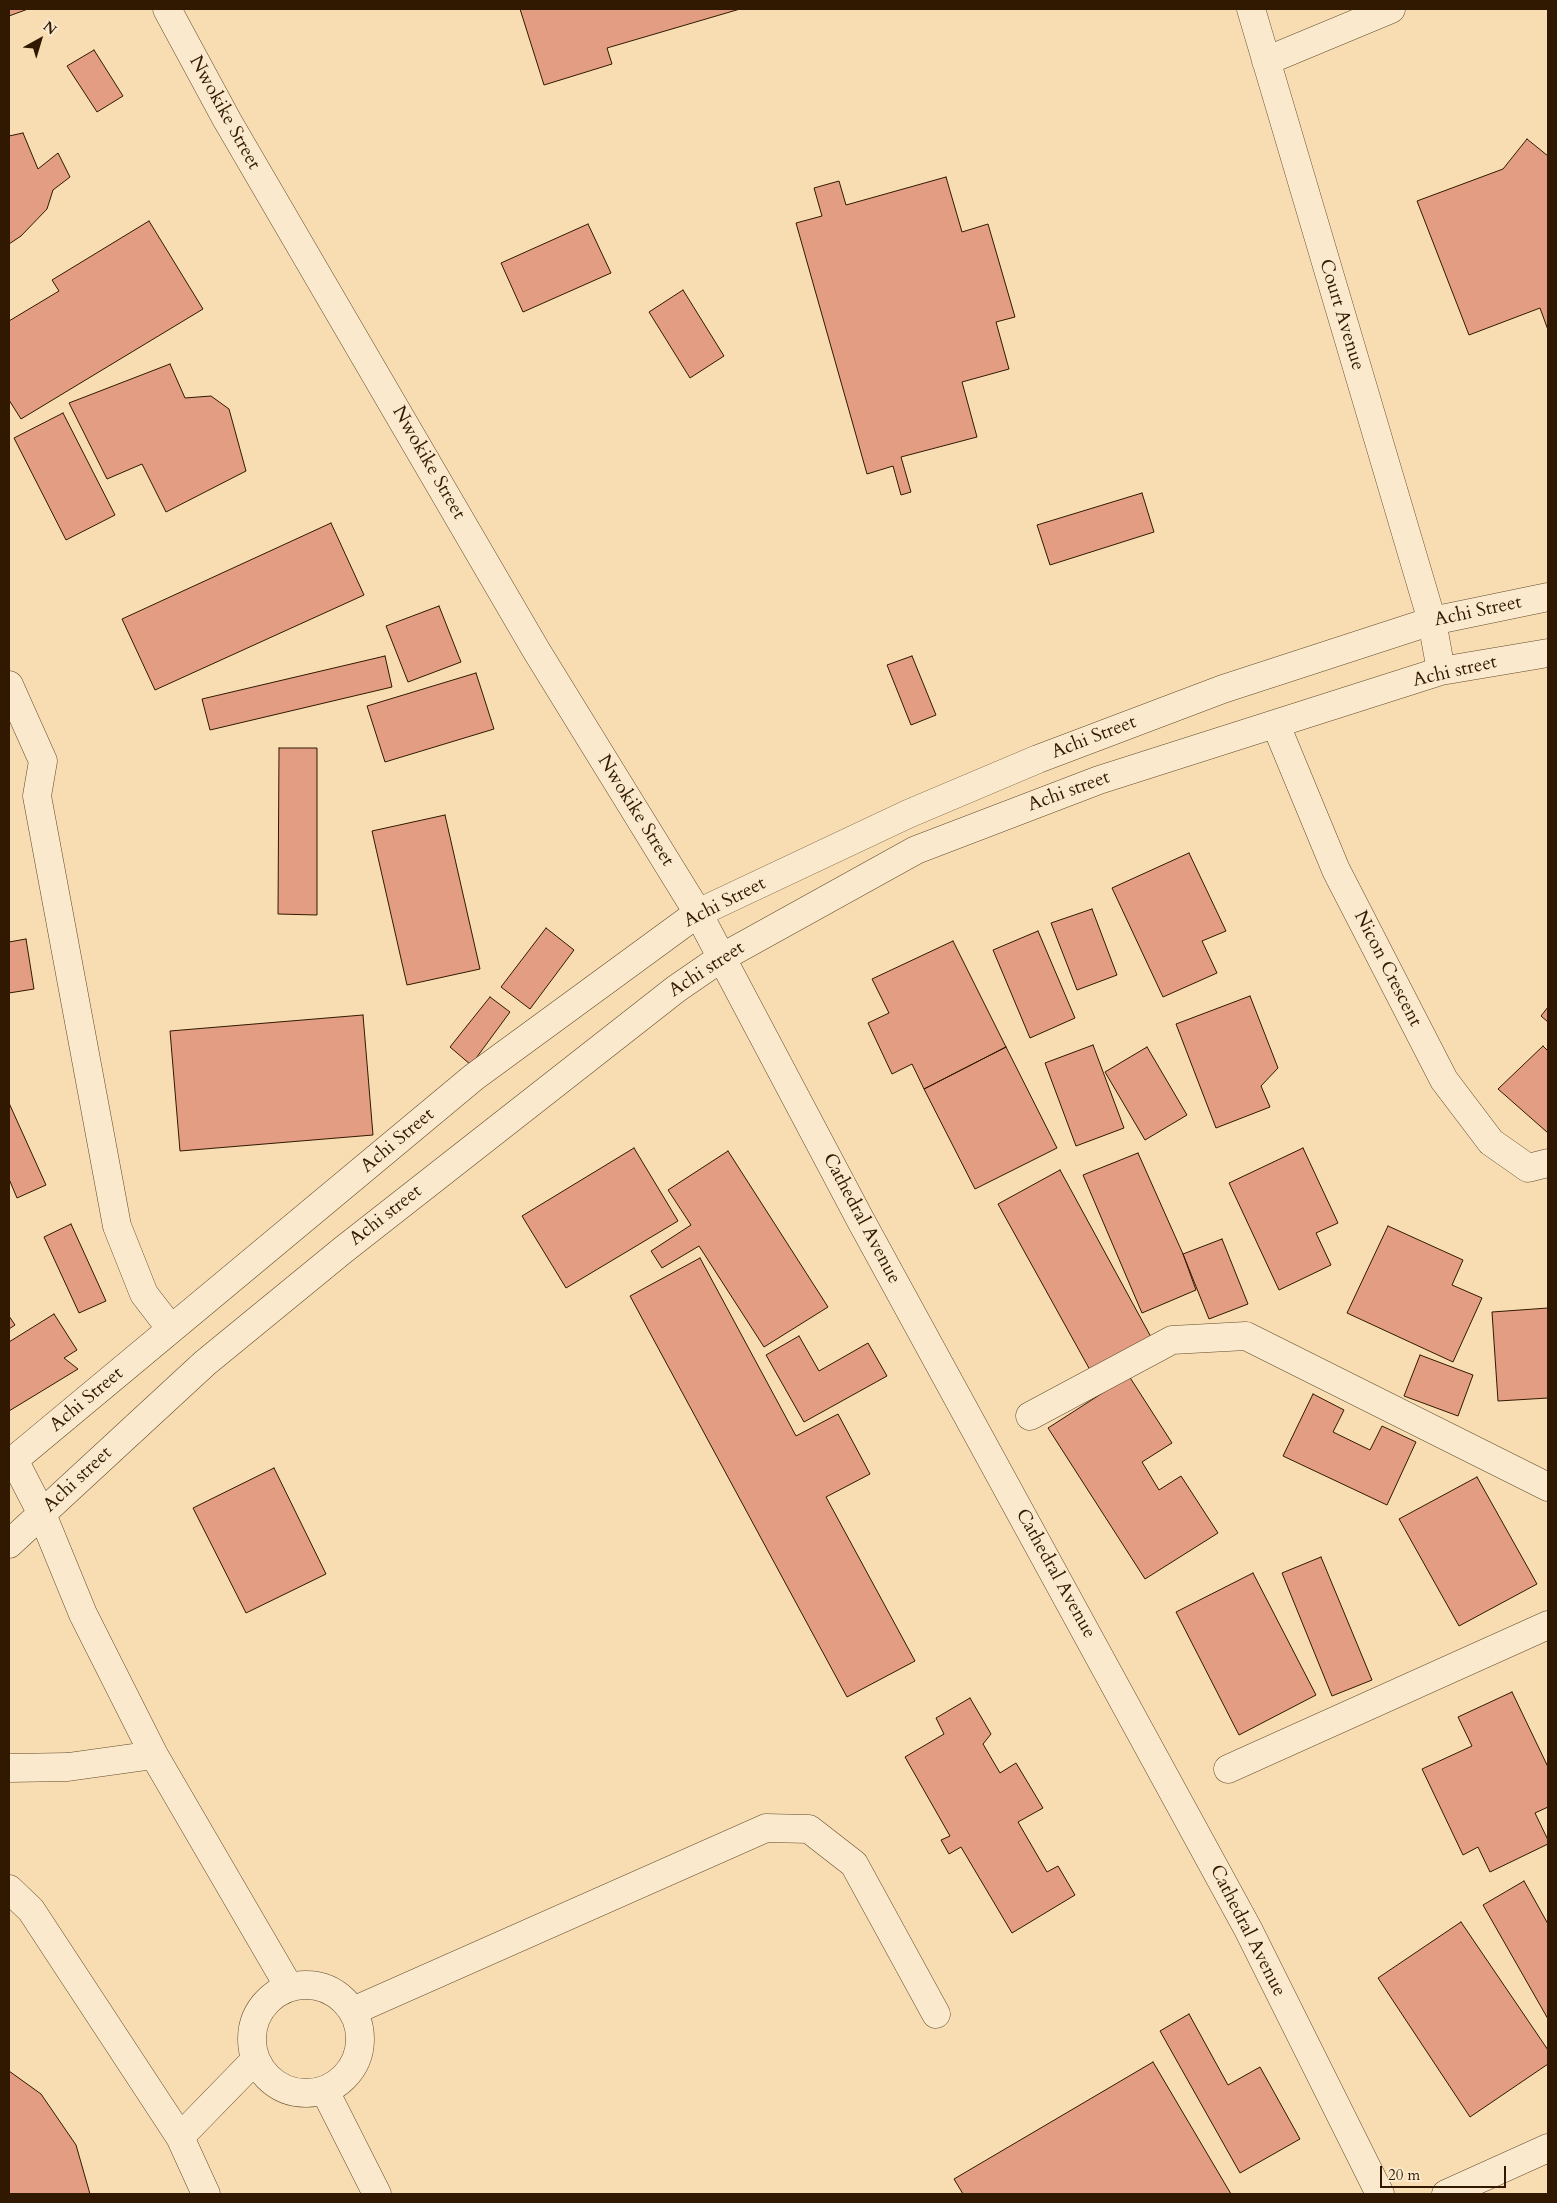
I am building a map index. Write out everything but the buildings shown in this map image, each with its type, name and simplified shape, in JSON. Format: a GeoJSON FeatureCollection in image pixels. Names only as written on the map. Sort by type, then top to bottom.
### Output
{"type":"FeatureCollection","features":[{"type":"Feature","properties":{"kind":"street","name":"Nwokike Street"},"geometry":{"type":"LineString","coordinates":[[167,9],[227,120],[536,650],[698,913],[721,958]]}},
{"type":"Feature","properties":{"kind":"street","name":"Court Avenue"},"geometry":{"type":"LineString","coordinates":[[1251,9],[1432,620],[1441,671]]}},
{"type":"Feature","properties":{"kind":"street"},"geometry":{"type":"LineString","coordinates":[[1266,61],[1391,9]]}},
{"type":"Feature","properties":{"kind":"street","name":"Achi Street"},"geometry":{"type":"LineString","coordinates":[[11,1462],[474,1076],[698,913],[908,814],[1038,759],[1224,689],[1432,620],[1548,597]]}},
{"type":"Feature","properties":{"kind":"street","name":"Achi street"},"geometry":{"type":"LineString","coordinates":[[9,1544],[205,1363],[343,1250],[676,989],[721,958],[916,850],[1099,780],[1441,671],[1548,653]]}},
{"type":"Feature","properties":{"kind":"street"},"geometry":{"type":"LineString","coordinates":[[9,685],[43,761],[37,796],[117,1226],[144,1294],[171,1329]]}},
{"type":"Feature","properties":{"kind":"street","name":"Nicon Crescent"},"geometry":{"type":"LineString","coordinates":[[1276,725],[1336,870],[1444,1080],[1491,1142],[1528,1168],[1548,1163]]}},
{"type":"Feature","properties":{"kind":"street","name":"Cathedral Avenue"},"geometry":{"type":"LineString","coordinates":[[721,958],[860,1219],[1248,1929],[1380,2194]]}},
{"type":"Feature","properties":{"kind":"street"},"geometry":{"type":"LineString","coordinates":[[1030,1416],[1172,1340],[1246,1336],[1548,1487]]}},
{"type":"Feature","properties":{"kind":"street"},"geometry":{"type":"LineString","coordinates":[[11,1462],[42,1514],[83,1614],[154,1755],[289,1987]]}},
{"type":"Feature","properties":{"kind":"street"},"geometry":{"type":"LineString","coordinates":[[1228,1769],[1548,1625]]}},
{"type":"Feature","properties":{"kind":"street"},"geometry":{"type":"LineString","coordinates":[[9,1768],[68,1767],[154,1755]]}},
{"type":"Feature","properties":{"kind":"street"},"geometry":{"type":"LineString","coordinates":[[353,2011],[766,1828],[809,1830],[854,1864],[936,2014]]}},
{"type":"Feature","properties":{"kind":"street"},"geometry":{"type":"LineString","coordinates":[[9,1889],[31,1910],[180,2137],[206,2194]]}},
{"type":"Feature","properties":{"kind":"street"},"geometry":{"type":"LineString","coordinates":[[313,1985],[336,1993],[353,2011],[361,2033],[358,2058],[345,2078],[325,2091],[297,2094],[271,2082],[255,2060],[251,2038],[255,2016],[269,1998],[289,1987],[313,1985]]}},
{"type":"Feature","properties":{"kind":"street"},"geometry":{"type":"LineString","coordinates":[[180,2137],[255,2060]]}},
{"type":"Feature","properties":{"kind":"street"},"geometry":{"type":"LineString","coordinates":[[325,2091],[377,2194]]}},
{"type":"Feature","properties":{"kind":"street"},"geometry":{"type":"LineString","coordinates":[[1446,2194],[1548,2148]]}}]}
